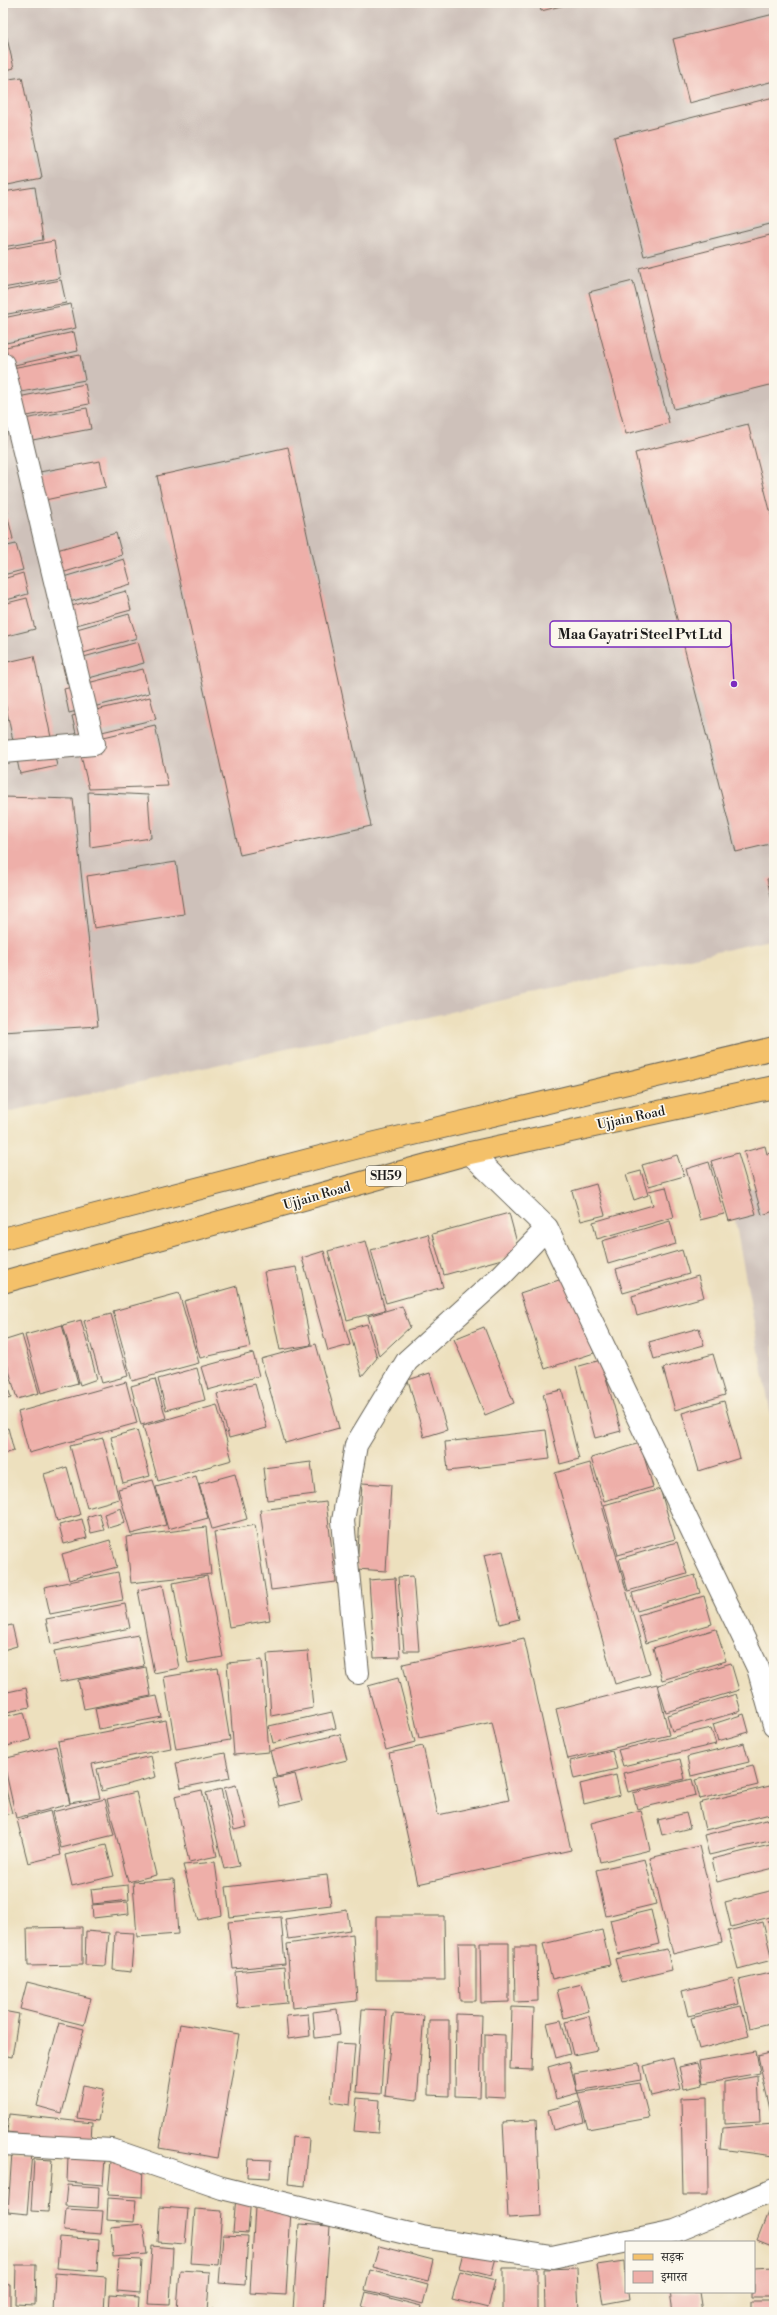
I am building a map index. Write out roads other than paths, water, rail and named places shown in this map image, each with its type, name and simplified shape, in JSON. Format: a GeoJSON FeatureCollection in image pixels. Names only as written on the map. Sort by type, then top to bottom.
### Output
{"type":"FeatureCollection","features":[{"type":"Feature","properties":{"kind":"main road"},"geometry":{"type":"LineString","coordinates":[[3,1239],[359,1147],[774,1048]]}},
{"type":"Feature","properties":{"kind":"main road","name":"Ujjain Road"},"geometry":{"type":"LineString","coordinates":[[3,1282],[470,1153],[774,1087]]}},
{"type":"Feature","properties":{"kind":"street"},"geometry":{"type":"LineString","coordinates":[[3,364],[94,744],[3,752]]}},
{"type":"Feature","properties":{"kind":"street"},"geometry":{"type":"LineString","coordinates":[[470,1153],[547,1228],[758,1668],[774,1725]]}},
{"type":"Feature","properties":{"kind":"street"},"geometry":{"type":"LineString","coordinates":[[358,1673],[343,1521],[356,1445],[407,1361],[501,1276],[547,1228]]}},
{"type":"Feature","properties":{"kind":"street"},"geometry":{"type":"LineString","coordinates":[[3,2144],[112,2150],[222,2188],[422,2236],[552,2257],[625,2242]]}},
{"type":"Feature","properties":{"kind":"street"},"geometry":{"type":"LineString","coordinates":[[628,2241],[675,2231],[774,2190]]}},
{"type":"Feature","properties":{"kind":"place","name":"Maa Gayatri Steel Pvt Ltd"},"geometry":{"type":"Point","coordinates":[734,684]}}]}
